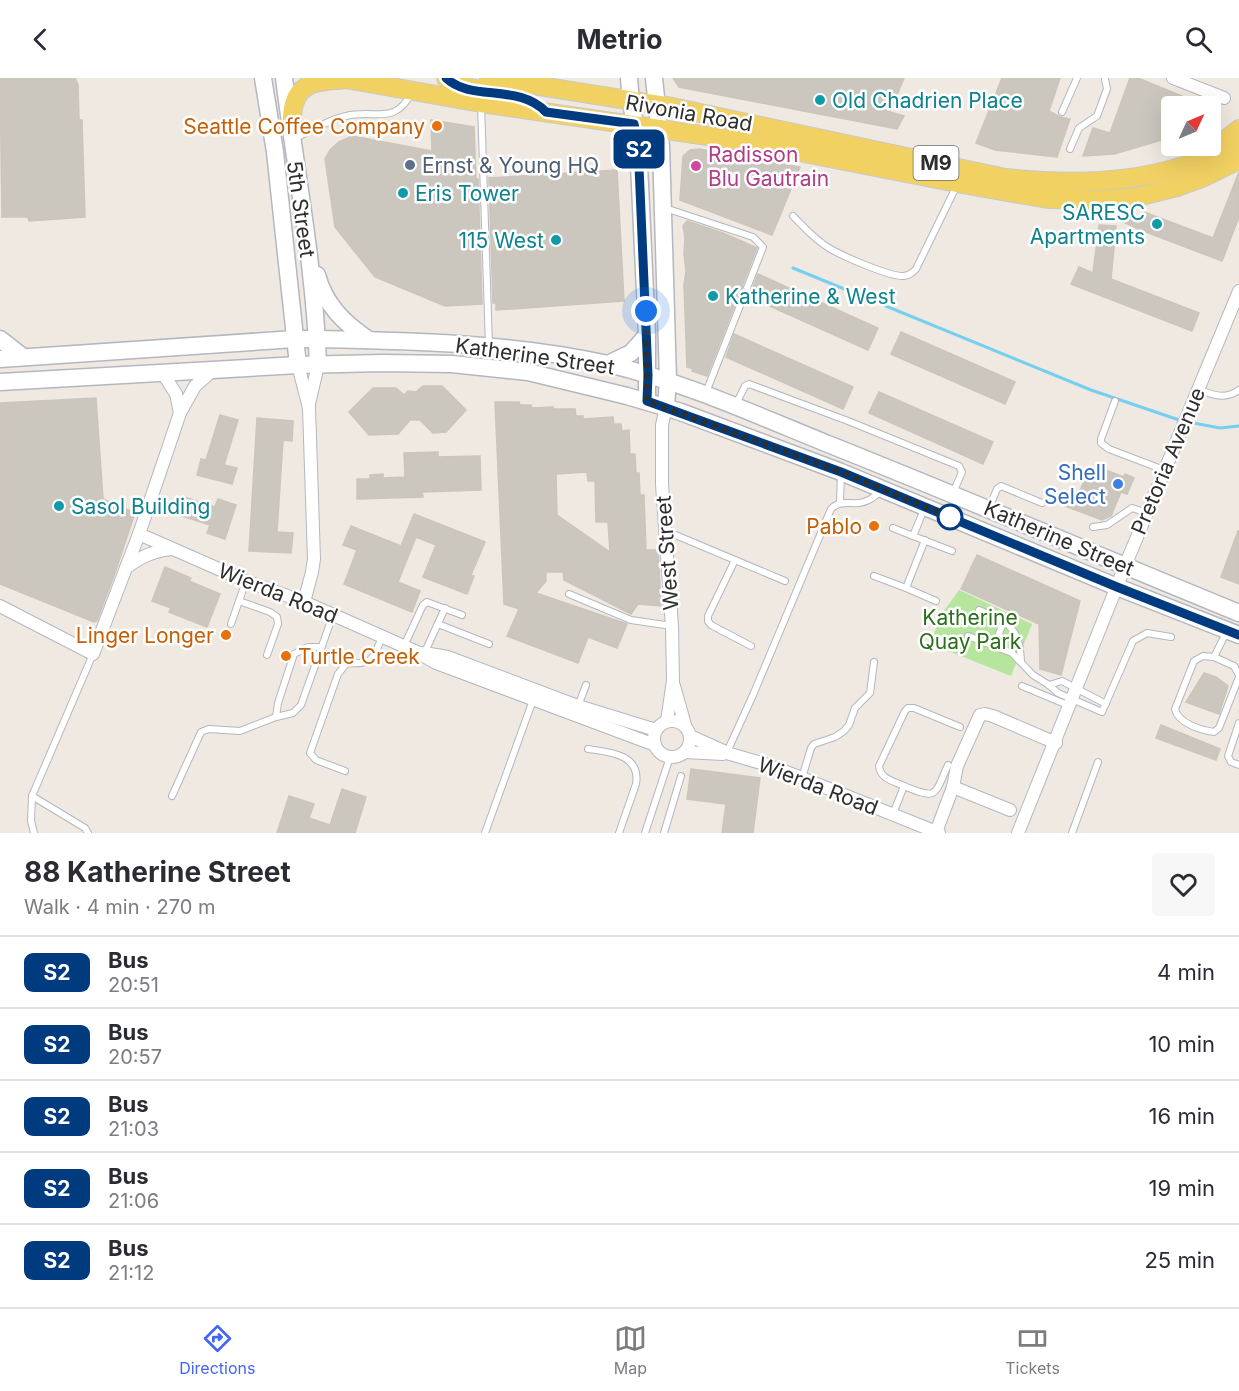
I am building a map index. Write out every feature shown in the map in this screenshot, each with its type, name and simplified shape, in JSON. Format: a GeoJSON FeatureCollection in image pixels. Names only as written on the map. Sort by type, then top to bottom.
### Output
{"type":"FeatureCollection","features":[{"type":"Feature","properties":{"kind":"main road","name":"5th Street"},"geometry":{"type":"LineString","coordinates":[[263,78],[273,143],[298,365]]}},
{"type":"Feature","properties":{"kind":"main road","name":"5th Street"},"geometry":{"type":"LineString","coordinates":[[284,78],[306,234],[318,365]]}},
{"type":"Feature","properties":{"kind":"main road"},"geometry":{"type":"LineString","coordinates":[[447,78],[454,85],[469,89],[526,98],[537,103],[546,112]]}},
{"type":"Feature","properties":{"kind":"main road","name":"Rivonia Road"},"geometry":{"type":"LineString","coordinates":[[489,78],[657,106],[1005,178],[1038,181],[1071,183],[1118,180],[1168,171],[1239,145]]}},
{"type":"Feature","properties":{"kind":"main road"},"geometry":{"type":"LineString","coordinates":[[629,78],[638,143],[647,335],[647,401]]}},
{"type":"Feature","properties":{"kind":"main road","name":"West Street"},"geometry":{"type":"LineString","coordinates":[[654,78],[659,127],[662,206],[668,380],[666,407]]}},
{"type":"Feature","properties":{"kind":"main road","name":"Rivonia Road"},"geometry":{"type":"LineString","coordinates":[[291,133],[293,107],[301,90],[313,83],[345,79],[481,103],[659,127],[749,142],[1048,199],[1096,200],[1137,196],[1177,187],[1236,164]]}},
{"type":"Feature","properties":{"kind":"main road"},"geometry":{"type":"LineString","coordinates":[[1200,160],[1239,129]]}},
{"type":"Feature","properties":{"kind":"main road"},"geometry":{"type":"LineString","coordinates":[[306,234],[325,298],[337,315],[369,340]]}},
{"type":"Feature","properties":{"kind":"main road"},"geometry":{"type":"LineString","coordinates":[[608,364],[631,354],[647,335]]}},
{"type":"Feature","properties":{"kind":"main road"},"geometry":{"type":"LineString","coordinates":[[0,339],[23,357]]}},
{"type":"Feature","properties":{"kind":"main road","name":"Katherine Street"},"geometry":{"type":"LineString","coordinates":[[0,359],[317,339],[455,343],[608,364],[668,380],[989,508],[1239,613]]}},
{"type":"Feature","properties":{"kind":"main road","name":"Katherine Street"},"geometry":{"type":"LineString","coordinates":[[0,382],[298,365],[452,364],[528,372],[666,407],[841,472],[1117,587],[1235,629]]}},
{"type":"Feature","properties":{"kind":"main road"},"geometry":{"type":"LineString","coordinates":[[668,380],[683,391],[711,405],[1108,570],[1117,587]]}},
{"type":"Feature","properties":{"kind":"main road"},"geometry":{"type":"LineString","coordinates":[[1125,566],[1156,588],[1235,629]]}},
{"type":"Feature","properties":{"kind":"street"},"geometry":{"type":"LineString","coordinates":[[1173,78],[1224,98]]}},
{"type":"Feature","properties":{"kind":"street","name":"Pretoria Avenue"},"geometry":{"type":"LineString","coordinates":[[1018,833],[1164,470],[1239,291]]}},
{"type":"Feature","properties":{"kind":"street"},"geometry":{"type":"LineString","coordinates":[[298,365],[309,408],[314,559],[304,602]]}},
{"type":"Feature","properties":{"kind":"street"},"geometry":{"type":"LineString","coordinates":[[309,408],[318,365]]}},
{"type":"Feature","properties":{"kind":"street"},"geometry":{"type":"LineString","coordinates":[[0,606],[93,654],[139,534],[180,413],[195,386],[212,371]]}},
{"type":"Feature","properties":{"kind":"street"},"geometry":{"type":"LineString","coordinates":[[162,372],[176,394],[180,413]]}},
{"type":"Feature","properties":{"kind":"street"},"geometry":{"type":"LineString","coordinates":[[647,401],[662,425]]}},
{"type":"Feature","properties":{"kind":"street","name":"West Street"},"geometry":{"type":"LineString","coordinates":[[666,407],[662,425],[662,484],[672,627],[673,681],[667,721]]}},
{"type":"Feature","properties":{"kind":"street","name":"Wierda Road"},"geometry":{"type":"LineString","coordinates":[[139,534],[246,581],[304,602],[422,654],[448,657],[484,676],[576,710],[655,745]]}},
{"type":"Feature","properties":{"kind":"street"},"geometry":{"type":"LineString","coordinates":[[126,568],[135,560],[152,552],[173,549]]}},
{"type":"Feature","properties":{"kind":"street","name":"West Street"},"geometry":{"type":"LineString","coordinates":[[673,681],[688,730]]}},
{"type":"Feature","properties":{"kind":"street","name":"Wierda Road"},"geometry":{"type":"LineString","coordinates":[[576,710],[656,730]]}},
{"type":"Feature","properties":{"kind":"street"},"geometry":{"type":"LineString","coordinates":[[938,832],[953,787],[957,766],[980,716],[985,714],[993,716],[1056,743]]}},
{"type":"Feature","properties":{"kind":"street"},"geometry":{"type":"LineString","coordinates":[[675,720],[688,730],[690,741],[685,752],[670,757],[659,751],[655,745],[656,730],[667,721],[675,720]]}},
{"type":"Feature","properties":{"kind":"street","name":"Wierda Road"},"geometry":{"type":"LineString","coordinates":[[688,730],[728,754]]}},
{"type":"Feature","properties":{"kind":"street","name":"Wierda Road"},"geometry":{"type":"LineString","coordinates":[[685,752],[728,754],[768,765],[938,832]]}},
{"type":"Feature","properties":{"kind":"street"},"geometry":{"type":"LineString","coordinates":[[953,787],[1010,810]]}},
{"type":"Feature","properties":{"kind":"lane"},"geometry":{"type":"LineString","coordinates":[[1062,112],[1077,78]]}},
{"type":"Feature","properties":{"kind":"lane"},"geometry":{"type":"LineString","coordinates":[[1070,149],[1079,128],[1098,116],[1107,89],[1105,79]]}},
{"type":"Feature","properties":{"kind":"lane"},"geometry":{"type":"LineString","coordinates":[[291,133],[347,115],[381,116],[395,112],[403,106],[413,92]]}},
{"type":"Feature","properties":{"kind":"lane"},"geometry":{"type":"LineString","coordinates":[[481,103],[489,346]]}},
{"type":"Feature","properties":{"kind":"lane"},"geometry":{"type":"LineString","coordinates":[[794,216],[814,237],[830,249],[885,272],[902,276],[916,269],[957,183]]}},
{"type":"Feature","properties":{"kind":"lane"},"geometry":{"type":"LineString","coordinates":[[662,206],[753,237],[763,247],[705,395]]}},
{"type":"Feature","properties":{"kind":"lane"},"geometry":{"type":"LineString","coordinates":[[735,407],[745,386],[749,384],[848,420],[959,466],[962,472],[953,494]]}},
{"type":"Feature","properties":{"kind":"lane"},"geometry":{"type":"LineString","coordinates":[[1198,390],[1222,397],[1232,395],[1239,390]]}},
{"type":"Feature","properties":{"kind":"lane"},"geometry":{"type":"LineString","coordinates":[[1115,401],[1101,442],[1109,449],[1164,470]]}},
{"type":"Feature","properties":{"kind":"lane"},"geometry":{"type":"LineString","coordinates":[[840,503],[841,472]]}},
{"type":"Feature","properties":{"kind":"lane"},"geometry":{"type":"LineString","coordinates":[[989,508],[997,489],[1001,486],[1042,503]]}},
{"type":"Feature","properties":{"kind":"lane"},"geometry":{"type":"LineString","coordinates":[[728,754],[831,509],[840,503],[868,501],[883,490]]}},
{"type":"Feature","properties":{"kind":"lane"},"geometry":{"type":"LineString","coordinates":[[913,536],[926,507]]}},
{"type":"Feature","properties":{"kind":"lane"},"geometry":{"type":"LineString","coordinates":[[1093,527],[1107,525],[1132,508],[1147,513]]}},
{"type":"Feature","properties":{"kind":"lane"},"geometry":{"type":"LineString","coordinates":[[892,528],[952,551]]}},
{"type":"Feature","properties":{"kind":"lane"},"geometry":{"type":"LineString","coordinates":[[665,531],[785,581]]}},
{"type":"Feature","properties":{"kind":"lane"},"geometry":{"type":"LineString","coordinates":[[906,588],[925,540]]}},
{"type":"Feature","properties":{"kind":"lane"},"geometry":{"type":"LineString","coordinates":[[735,560],[708,616],[708,621],[711,625],[751,646]]}},
{"type":"Feature","properties":{"kind":"lane"},"geometry":{"type":"LineString","coordinates":[[874,576],[936,602]]}},
{"type":"Feature","properties":{"kind":"lane"},"geometry":{"type":"LineString","coordinates":[[231,624],[246,581]]}},
{"type":"Feature","properties":{"kind":"lane"},"geometry":{"type":"LineString","coordinates":[[569,594],[631,620],[672,627]]}},
{"type":"Feature","properties":{"kind":"lane"},"geometry":{"type":"LineString","coordinates":[[238,601],[278,617],[278,624],[267,655]]}},
{"type":"Feature","properties":{"kind":"lane"},"geometry":{"type":"LineString","coordinates":[[404,646],[426,603],[430,602],[462,615]]}},
{"type":"Feature","properties":{"kind":"lane"},"geometry":{"type":"LineString","coordinates":[[422,654],[445,608]]}},
{"type":"Feature","properties":{"kind":"lane"},"geometry":{"type":"LineString","coordinates":[[980,610],[1004,621],[1012,628],[1020,641],[1021,661]]}},
{"type":"Feature","properties":{"kind":"lane"},"geometry":{"type":"LineString","coordinates":[[172,796],[201,732],[209,729],[240,731],[293,713],[301,705],[333,615]]}},
{"type":"Feature","properties":{"kind":"lane"},"geometry":{"type":"LineString","coordinates":[[994,646],[1004,621]]}},
{"type":"Feature","properties":{"kind":"lane"},"geometry":{"type":"LineString","coordinates":[[438,624],[489,644]]}},
{"type":"Feature","properties":{"kind":"lane"},"geometry":{"type":"LineString","coordinates":[[1214,657],[1235,629]]}},
{"type":"Feature","properties":{"kind":"lane"},"geometry":{"type":"LineString","coordinates":[[968,636],[1012,653],[1033,675],[1052,689],[1103,712],[1132,641],[1147,633],[1171,637]]}},
{"type":"Feature","properties":{"kind":"lane"},"geometry":{"type":"LineString","coordinates":[[345,771],[316,760],[310,753],[338,674],[347,663],[365,664],[370,661],[382,637]]}},
{"type":"Feature","properties":{"kind":"lane"},"geometry":{"type":"LineString","coordinates":[[276,717],[278,703],[294,654],[308,646],[320,647]]}},
{"type":"Feature","properties":{"kind":"lane"},"geometry":{"type":"LineString","coordinates":[[34,833],[30,821],[32,796],[93,654]]}},
{"type":"Feature","properties":{"kind":"lane"},"geometry":{"type":"LineString","coordinates":[[1203,656],[1214,657],[1234,666],[1239,676],[1219,728],[1214,732],[1181,720],[1176,715],[1175,709],[1194,661],[1203,656]]}},
{"type":"Feature","properties":{"kind":"lane"},"geometry":{"type":"LineString","coordinates":[[802,778],[814,744],[844,731],[849,725],[855,708],[870,693],[874,662]]}},
{"type":"Feature","properties":{"kind":"lane"},"geometry":{"type":"LineString","coordinates":[[1049,685],[1062,681],[1073,699]]}},
{"type":"Feature","properties":{"kind":"lane"},"geometry":{"type":"LineString","coordinates":[[576,710],[586,685]]}},
{"type":"Feature","properties":{"kind":"lane"},"geometry":{"type":"LineString","coordinates":[[1022,686],[1073,699],[1106,704]]}},
{"type":"Feature","properties":{"kind":"lane"},"geometry":{"type":"LineString","coordinates":[[485,833],[534,695]]}},
{"type":"Feature","properties":{"kind":"lane"},"geometry":{"type":"LineString","coordinates":[[948,765],[937,790],[926,795],[883,777],[879,772],[879,766],[908,708],[915,708],[960,727]]}},
{"type":"Feature","properties":{"kind":"lane"},"geometry":{"type":"LineString","coordinates":[[1239,723],[1228,756],[1231,762],[1239,765]]}},
{"type":"Feature","properties":{"kind":"lane"},"geometry":{"type":"LineString","coordinates":[[588,749],[616,753],[626,759],[635,770],[636,784],[619,833]]}},
{"type":"Feature","properties":{"kind":"lane"},"geometry":{"type":"LineString","coordinates":[[645,833],[670,757]]}},
{"type":"Feature","properties":{"kind":"lane"},"geometry":{"type":"LineString","coordinates":[[1072,833],[1098,762]]}},
{"type":"Feature","properties":{"kind":"lane"},"geometry":{"type":"LineString","coordinates":[[664,833],[681,776]]}},
{"type":"Feature","properties":{"kind":"lane"},"geometry":{"type":"LineString","coordinates":[[892,814],[904,786]]}},
{"type":"Feature","properties":{"kind":"lane"},"geometry":{"type":"LineString","coordinates":[[32,796],[86,828],[88,833]]}},
{"type":"Feature","properties":{"kind":"green space","name":"Katherine Quay Park"},"geometry":{"type":"Polygon","coordinates":[[[959,590],[1032,624],[1011,676],[931,644],[939,618],[959,590]]]}},
{"type":"Feature","properties":{"kind":"building"},"geometry":{"type":"Polygon","coordinates":[[[0,78],[75,78],[78,85],[79,120],[82,120],[85,217],[29,221],[28,217],[2,217],[0,78]]]}},
{"type":"Feature","properties":{"kind":"building","name":"Old Chadrien Place"},"geometry":{"type":"Polygon","coordinates":[[[673,78],[904,78],[890,112],[904,116],[897,129],[679,87],[673,78]]]}},
{"type":"Feature","properties":{"kind":"building"},"geometry":{"type":"Polygon","coordinates":[[[1002,78],[1060,78],[1049,111],[1070,119],[1057,157],[995,150],[976,143],[1002,78]]]}},
{"type":"Feature","properties":{"kind":"building"},"geometry":{"type":"Polygon","coordinates":[[[1130,78],[1138,78],[1182,96],[1161,96],[1161,140],[1114,154],[1083,156],[1093,128],[1110,133],[1130,78]]]}},
{"type":"Feature","properties":{"kind":"building","name":"Eris Tower"},"geometry":{"type":"Polygon","coordinates":[[[431,120],[474,127],[482,304],[445,306],[375,277],[335,227],[325,159],[330,150],[339,142],[352,136],[432,151],[431,120]]]}},
{"type":"Feature","properties":{"kind":"building"},"geometry":{"type":"Polygon","coordinates":[[[699,149],[800,167],[772,235],[680,200],[683,156],[690,150],[699,149]]]}},
{"type":"Feature","properties":{"kind":"building","name":"115 West"},"geometry":{"type":"Polygon","coordinates":[[[617,170],[624,301],[496,310],[496,303],[493,303],[489,178],[617,170]]]}},
{"type":"Feature","properties":{"kind":"building","name":"SARESC Apartments"},"geometry":{"type":"Polygon","coordinates":[[[1239,172],[1239,217],[1222,261],[1115,218],[1135,216],[1142,219],[1144,212],[1213,238],[1239,172]]]}},
{"type":"Feature","properties":{"kind":"building","name":"Katherine & West"},"geometry":{"type":"Polygon","coordinates":[[[687,221],[757,248],[707,376],[687,367],[683,226],[687,221]]]}},
{"type":"Feature","properties":{"kind":"building"},"geometry":{"type":"Polygon","coordinates":[[[1099,225],[1116,226],[1111,279],[1199,313],[1192,331],[1071,284],[1079,267],[1093,273],[1099,225]]]}},
{"type":"Feature","properties":{"kind":"building"},"geometry":{"type":"Polygon","coordinates":[[[758,274],[878,328],[868,350],[749,297],[758,274]]]}},
{"type":"Feature","properties":{"kind":"building"},"geometry":{"type":"Polygon","coordinates":[[[901,332],[1015,382],[1005,404],[891,354],[901,332]]]}},
{"type":"Feature","properties":{"kind":"building"},"geometry":{"type":"Polygon","coordinates":[[[734,334],[853,387],[843,409],[726,357],[734,334]]]}},
{"type":"Feature","properties":{"kind":"building"},"geometry":{"type":"Polygon","coordinates":[[[423,386],[442,386],[466,410],[446,432],[433,433],[420,420],[410,420],[398,434],[369,435],[349,412],[373,388],[396,388],[404,395],[408,391],[416,392],[423,386]]]}},
{"type":"Feature","properties":{"kind":"building"},"geometry":{"type":"Polygon","coordinates":[[[879,392],[993,442],[983,464],[869,413],[879,392]]]}},
{"type":"Feature","properties":{"kind":"building","name":"Sasol Building"},"geometry":{"type":"Polygon","coordinates":[[[96,398],[103,499],[135,513],[97,621],[94,622],[0,584],[0,403],[96,398]]]}},
{"type":"Feature","properties":{"kind":"building"},"geometry":{"type":"Polygon","coordinates":[[[495,402],[519,402],[520,405],[531,405],[532,408],[575,409],[576,416],[583,416],[583,419],[613,417],[614,424],[621,424],[622,431],[629,430],[630,454],[635,454],[640,495],[644,495],[646,550],[658,550],[661,606],[638,604],[631,614],[564,580],[563,572],[546,572],[546,581],[536,593],[627,624],[617,648],[588,637],[578,663],[507,636],[519,609],[504,604],[495,402]],[[587,472],[556,474],[557,515],[610,552],[608,522],[596,522],[595,481],[588,481],[587,472]]]}},
{"type":"Feature","properties":{"kind":"building"},"geometry":{"type":"Polygon","coordinates":[[[220,415],[238,420],[224,465],[237,468],[232,484],[197,475],[201,459],[206,460],[220,415]]]}},
{"type":"Feature","properties":{"kind":"building"},"geometry":{"type":"Polygon","coordinates":[[[257,418],[293,421],[292,441],[283,440],[277,532],[293,533],[291,553],[249,551],[257,418]]]}},
{"type":"Feature","properties":{"kind":"building"},"geometry":{"type":"Polygon","coordinates":[[[438,452],[438,457],[480,456],[481,490],[422,492],[423,497],[357,499],[357,479],[370,479],[370,475],[383,474],[383,478],[405,477],[404,453],[438,452]]]}},
{"type":"Feature","properties":{"kind":"building"},"geometry":{"type":"Polygon","coordinates":[[[1103,469],[1124,477],[1125,474],[1134,478],[1127,494],[1121,492],[1111,516],[1102,520],[1065,506],[1070,492],[1078,495],[1086,477],[1088,478],[1093,470],[1102,473],[1103,469]]]}},
{"type":"Feature","properties":{"kind":"building"},"geometry":{"type":"Polygon","coordinates":[[[181,496],[215,507],[218,499],[236,505],[225,539],[207,533],[210,525],[176,514],[181,496]]]}},
{"type":"Feature","properties":{"kind":"building"},"geometry":{"type":"Polygon","coordinates":[[[414,514],[485,542],[471,575],[474,576],[467,594],[423,577],[436,545],[416,537],[398,582],[420,591],[412,612],[344,584],[357,550],[343,545],[351,526],[401,546],[414,514]]]}},
{"type":"Feature","properties":{"kind":"building"},"geometry":{"type":"Polygon","coordinates":[[[1239,531],[1239,584],[1221,577],[1239,531]]]}},
{"type":"Feature","properties":{"kind":"building"},"geometry":{"type":"Polygon","coordinates":[[[977,555],[1080,601],[1061,675],[1040,669],[1039,624],[961,589],[977,555]]]}},
{"type":"Feature","properties":{"kind":"building"},"geometry":{"type":"Polygon","coordinates":[[[165,567],[191,578],[189,581],[220,594],[207,627],[169,612],[171,608],[152,601],[165,567]]]}},
{"type":"Feature","properties":{"kind":"building"},"geometry":{"type":"Polygon","coordinates":[[[1204,673],[1216,677],[1228,686],[1219,714],[1186,702],[1204,673]]]}},
{"type":"Feature","properties":{"kind":"building"},"geometry":{"type":"Polygon","coordinates":[[[1161,725],[1220,749],[1216,760],[1156,738],[1161,725]]]}},
{"type":"Feature","properties":{"kind":"building"},"geometry":{"type":"Polygon","coordinates":[[[691,769],[760,778],[753,833],[722,833],[726,804],[687,799],[691,769]]]}},
{"type":"Feature","properties":{"kind":"building"},"geometry":{"type":"Polygon","coordinates":[[[342,789],[366,797],[355,833],[277,833],[289,796],[314,804],[309,818],[330,825],[342,789]]]}},
{"type":"Feature","properties":{"kind":"waterway"},"geometry":{"type":"LineString","coordinates":[[793,268],[1091,390],[1182,421]]}},
{"type":"Feature","properties":{"kind":"waterway"},"geometry":{"type":"LineString","coordinates":[[1188,422],[1220,428],[1239,426]]}},
{"type":"Feature","properties":{"kind":"bus line","name":"S2"},"geometry":{"type":"LineString","coordinates":[[446,78],[454,85],[469,89],[526,98],[537,103],[546,112],[634,124],[638,143],[642,216],[647,401],[841,472],[1117,587],[1239,635]]}},
{"type":"Feature","properties":{"kind":"place","name":"Old Chadrien Place"},"geometry":{"type":"Point","coordinates":[820,100]}},
{"type":"Feature","properties":{"kind":"place","name":"Seattle Coffee Company"},"geometry":{"type":"Point","coordinates":[437,126]}},
{"type":"Feature","properties":{"kind":"place","name":"Ernst & Young HQ"},"geometry":{"type":"Point","coordinates":[410,165]}},
{"type":"Feature","properties":{"kind":"place","name":"Radisson Blu Gautrain"},"geometry":{"type":"Point","coordinates":[696,166]}},
{"type":"Feature","properties":{"kind":"place","name":"Eris Tower"},"geometry":{"type":"Point","coordinates":[403,193]}},
{"type":"Feature","properties":{"kind":"place","name":"SARESC Apartments"},"geometry":{"type":"Point","coordinates":[1157,224]}},
{"type":"Feature","properties":{"kind":"place","name":"115 West"},"geometry":{"type":"Point","coordinates":[556,240]}},
{"type":"Feature","properties":{"kind":"place","name":"Katherine & West"},"geometry":{"type":"Point","coordinates":[713,296]}},
{"type":"Feature","properties":{"kind":"place","name":"Shell Select"},"geometry":{"type":"Point","coordinates":[1118,484]}},
{"type":"Feature","properties":{"kind":"place","name":"Sasol Building"},"geometry":{"type":"Point","coordinates":[59,506]}},
{"type":"Feature","properties":{"kind":"place","name":"Pablo"},"geometry":{"type":"Point","coordinates":[874,526]}},
{"type":"Feature","properties":{"kind":"place","name":"Linger Longer"},"geometry":{"type":"Point","coordinates":[226,635]}},
{"type":"Feature","properties":{"kind":"place","name":"Turtle Creek"},"geometry":{"type":"Point","coordinates":[286,656]}},
{"type":"Feature","properties":{"kind":"route"},"geometry":{"type":"LineString","coordinates":[[646,311],[647,401],[841,472],[950,517]]}}]}
